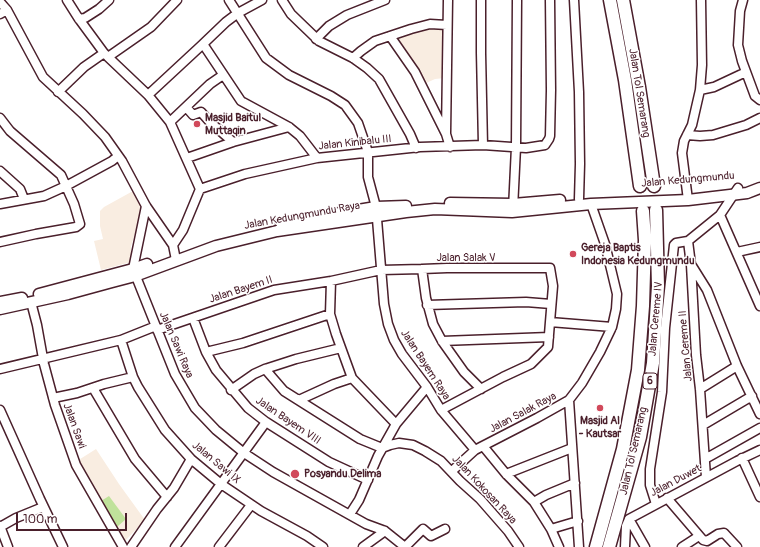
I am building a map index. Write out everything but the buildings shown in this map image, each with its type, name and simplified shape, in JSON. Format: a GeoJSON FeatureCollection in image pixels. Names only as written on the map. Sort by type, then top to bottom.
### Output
{"type":"FeatureCollection","features":[{"type":"Feature","properties":{"kind":"highway","name":"Jalan Tol Semarang"},"geometry":{"type":"LineString","coordinates":[[610,0],[625,80],[640,186]]}},
{"type":"Feature","properties":{"kind":"highway","name":"Jalan Tol Semarang"},"geometry":{"type":"LineString","coordinates":[[623,0],[639,87],[654,186]]}},
{"type":"Feature","properties":{"kind":"highway","name":"Jalan Tol Semarang"},"geometry":{"type":"LineString","coordinates":[[609,547],[640,437],[652,363],[658,286],[656,210]]}},
{"type":"Feature","properties":{"kind":"highway","name":"Jalan Tol Semarang"},"geometry":{"type":"LineString","coordinates":[[596,547],[623,449],[638,370],[643,306],[643,211]]}},
{"type":"Feature","properties":{"kind":"main road","name":"Jalan Kedungmundu"},"geometry":{"type":"LineString","coordinates":[[618,200],[687,197],[735,191],[760,181]]}},
{"type":"Feature","properties":{"kind":"main road","name":"Jalan Kedungmundu"},"geometry":{"type":"LineString","coordinates":[[735,191],[747,193],[760,188]]}},
{"type":"Feature","properties":{"kind":"main road","name":"Jalan Kedungmundu Raya"},"geometry":{"type":"LineString","coordinates":[[513,208],[579,199],[618,200]]}},
{"type":"Feature","properties":{"kind":"main road","name":"Jalan Kedungmundu Raya"},"geometry":{"type":"LineString","coordinates":[[0,309],[68,294],[134,272],[175,253],[216,246],[277,230],[376,211],[513,208],[591,204],[618,200]]}},
{"type":"Feature","properties":{"kind":"main road","name":"Jalan Kedungmundu Raya"},"geometry":{"type":"LineString","coordinates":[[0,302],[134,272]]}},
{"type":"Feature","properties":{"kind":"street"},"geometry":{"type":"LineString","coordinates":[[67,0],[79,19],[106,55],[148,95],[170,122],[200,189],[175,253]]}},
{"type":"Feature","properties":{"kind":"street"},"geometry":{"type":"LineString","coordinates":[[79,19],[85,18],[109,0]]}},
{"type":"Feature","properties":{"kind":"street"},"geometry":{"type":"LineString","coordinates":[[58,92],[84,67],[151,27],[177,0]]}},
{"type":"Feature","properties":{"kind":"street","name":"Jalan Bayem Raya"},"geometry":{"type":"LineString","coordinates":[[229,0],[266,58],[289,75],[331,96],[345,106],[358,123],[368,152],[368,177],[376,211],[384,304],[394,340],[441,410],[534,502],[552,529],[559,547]]}},
{"type":"Feature","properties":{"kind":"street"},"geometry":{"type":"LineString","coordinates":[[148,95],[226,22],[238,13],[262,0]]}},
{"type":"Feature","properties":{"kind":"street"},"geometry":{"type":"LineString","coordinates":[[282,0],[291,14],[316,39],[353,58],[379,79],[410,134],[416,148]]}},
{"type":"Feature","properties":{"kind":"street"},"geometry":{"type":"LineString","coordinates":[[316,39],[329,26],[347,15],[385,0]]}},
{"type":"Feature","properties":{"kind":"street"},"geometry":{"type":"LineString","coordinates":[[448,0],[443,120],[450,147]]}},
{"type":"Feature","properties":{"kind":"street"},"geometry":{"type":"LineString","coordinates":[[481,0],[483,146]]}},
{"type":"Feature","properties":{"kind":"street"},"geometry":{"type":"LineString","coordinates":[[513,208],[516,147],[517,0]]}},
{"type":"Feature","properties":{"kind":"street","name":"Jalan Kinibalu III"},"geometry":{"type":"LineString","coordinates":[[200,189],[244,174],[317,158],[416,148],[483,146],[526,148],[539,146],[547,142],[550,136],[551,90],[550,0]]}},
{"type":"Feature","properties":{"kind":"street"},"geometry":{"type":"LineString","coordinates":[[574,0],[579,92],[579,199]]}},
{"type":"Feature","properties":{"kind":"street"},"geometry":{"type":"LineString","coordinates":[[687,197],[682,153],[684,141],[692,125],[700,90],[702,65],[701,0]]}},
{"type":"Feature","properties":{"kind":"street"},"geometry":{"type":"LineString","coordinates":[[743,0],[740,11],[738,46],[755,96],[760,100]]}},
{"type":"Feature","properties":{"kind":"street"},"geometry":{"type":"LineString","coordinates":[[0,2],[3,12],[44,77],[105,137],[122,161],[146,206],[175,253]]}},
{"type":"Feature","properties":{"kind":"street"},"geometry":{"type":"LineString","coordinates":[[353,58],[360,51],[375,41],[430,24],[447,25]]}},
{"type":"Feature","properties":{"kind":"street"},"geometry":{"type":"LineString","coordinates":[[390,36],[416,72],[443,120]]}},
{"type":"Feature","properties":{"kind":"street"},"geometry":{"type":"LineString","coordinates":[[203,44],[241,101],[289,127],[300,136],[317,158]]}},
{"type":"Feature","properties":{"kind":"street"},"geometry":{"type":"LineString","coordinates":[[700,90],[714,87],[746,72]]}},
{"type":"Feature","properties":{"kind":"street"},"geometry":{"type":"LineString","coordinates":[[170,122],[210,84],[223,75]]}},
{"type":"Feature","properties":{"kind":"street"},"geometry":{"type":"LineString","coordinates":[[186,107],[193,115],[201,112],[233,142]]}},
{"type":"Feature","properties":{"kind":"street"},"geometry":{"type":"LineString","coordinates":[[0,118],[10,131],[61,175],[74,204],[80,224],[78,227],[0,242]]}},
{"type":"Feature","properties":{"kind":"street"},"geometry":{"type":"LineString","coordinates":[[687,134],[700,136],[713,135],[746,125],[760,118]]}},
{"type":"Feature","properties":{"kind":"street"},"geometry":{"type":"LineString","coordinates":[[186,158],[233,142],[289,127]]}},
{"type":"Feature","properties":{"kind":"street"},"geometry":{"type":"LineString","coordinates":[[0,204],[44,196],[66,186],[112,161],[118,156]]}},
{"type":"Feature","properties":{"kind":"street"},"geometry":{"type":"LineString","coordinates":[[0,171],[20,189],[24,199]]}},
{"type":"Feature","properties":{"kind":"street"},"geometry":{"type":"LineString","coordinates":[[688,241],[720,215],[735,191]]}},
{"type":"Feature","properties":{"kind":"street","name":"Jalan Salak Raya"},"geometry":{"type":"LineString","coordinates":[[452,471],[479,448],[569,400],[582,384],[600,352],[612,327],[616,309],[617,294],[605,244],[591,204]]}},
{"type":"Feature","properties":{"kind":"street"},"geometry":{"type":"LineString","coordinates":[[134,272],[146,206]]}},
{"type":"Feature","properties":{"kind":"street"},"geometry":{"type":"LineString","coordinates":[[720,215],[758,297],[760,306]]}},
{"type":"Feature","properties":{"kind":"street","name":"Jalan Cereme II"},"geometry":{"type":"LineString","coordinates":[[688,241],[706,477]]}},
{"type":"Feature","properties":{"kind":"street","name":"Jalan Cereme IV"},"geometry":{"type":"LineString","coordinates":[[656,504],[650,485],[650,469],[662,392],[665,328],[674,245],[676,243],[688,241]]}},
{"type":"Feature","properties":{"kind":"street"},"geometry":{"type":"LineString","coordinates":[[737,252],[760,248]]}},
{"type":"Feature","properties":{"kind":"street","name":"Jalan Cereme II"},"geometry":{"type":"LineString","coordinates":[[691,265],[707,290],[737,366],[760,414]]}},
{"type":"Feature","properties":{"kind":"street","name":"Jalan Salak V"},"geometry":{"type":"LineString","coordinates":[[381,270],[422,270],[447,268],[550,268],[553,286],[551,304]]}},
{"type":"Feature","properties":{"kind":"street","name":"Jalan Bayem II"},"geometry":{"type":"LineString","coordinates":[[0,369],[121,340],[156,328],[193,318],[274,290],[331,281],[381,270]]}},
{"type":"Feature","properties":{"kind":"street"},"geometry":{"type":"LineString","coordinates":[[422,270],[430,317],[442,341],[464,372],[481,389]]}},
{"type":"Feature","properties":{"kind":"street","name":"Jalan Sawi Raya"},"geometry":{"type":"LineString","coordinates":[[134,272],[175,374],[196,408],[216,430],[244,453],[273,472],[366,524],[386,531],[405,547]]}},
{"type":"Feature","properties":{"kind":"street"},"geometry":{"type":"LineString","coordinates":[[331,281],[330,314],[352,378],[396,424]]}},
{"type":"Feature","properties":{"kind":"street","name":"Jalan Sawi"},"geometry":{"type":"LineString","coordinates":[[31,302],[53,398],[76,465],[123,547]]}},
{"type":"Feature","properties":{"kind":"street"},"geometry":{"type":"LineString","coordinates":[[427,305],[526,302],[551,304],[550,337],[548,347],[531,364],[441,410]]}},
{"type":"Feature","properties":{"kind":"street"},"geometry":{"type":"LineString","coordinates":[[206,352],[243,343],[330,314]]}},
{"type":"Feature","properties":{"kind":"street","name":"Jalan Bayem VIII"},"geometry":{"type":"LineString","coordinates":[[193,318],[206,352],[216,370],[231,390],[248,408],[266,422],[329,462],[368,480]]}},
{"type":"Feature","properties":{"kind":"street"},"geometry":{"type":"LineString","coordinates":[[550,322],[612,327]]}},
{"type":"Feature","properties":{"kind":"street"},"geometry":{"type":"LineString","coordinates":[[442,341],[550,337]]}},
{"type":"Feature","properties":{"kind":"street","name":"Jalan Sawi IX"},"geometry":{"type":"LineString","coordinates":[[121,340],[133,377],[165,430],[191,459],[221,484],[251,505],[323,547]]}},
{"type":"Feature","properties":{"kind":"street"},"geometry":{"type":"LineString","coordinates":[[231,390],[254,374],[265,369],[296,359],[341,348]]}},
{"type":"Feature","properties":{"kind":"street"},"geometry":{"type":"LineString","coordinates":[[700,389],[737,366]]}},
{"type":"Feature","properties":{"kind":"street"},"geometry":{"type":"LineString","coordinates":[[265,369],[284,391],[360,439],[382,448]]}},
{"type":"Feature","properties":{"kind":"street"},"geometry":{"type":"LineString","coordinates":[[53,398],[77,393],[133,377]]}},
{"type":"Feature","properties":{"kind":"street"},"geometry":{"type":"LineString","coordinates":[[299,400],[334,384],[352,378]]}},
{"type":"Feature","properties":{"kind":"street"},"geometry":{"type":"LineString","coordinates":[[350,514],[359,500],[382,448],[396,424],[426,387]]}},
{"type":"Feature","properties":{"kind":"street"},"geometry":{"type":"LineString","coordinates":[[93,388],[135,459],[167,497]]}},
{"type":"Feature","properties":{"kind":"street"},"geometry":{"type":"LineString","coordinates":[[703,425],[752,396]]}},
{"type":"Feature","properties":{"kind":"street"},"geometry":{"type":"LineString","coordinates":[[569,400],[580,547]]}},
{"type":"Feature","properties":{"kind":"street"},"geometry":{"type":"LineString","coordinates":[[0,410],[43,507],[63,547]]}},
{"type":"Feature","properties":{"kind":"street"},"geometry":{"type":"LineString","coordinates":[[175,547],[266,422]]}},
{"type":"Feature","properties":{"kind":"street"},"geometry":{"type":"LineString","coordinates":[[705,459],[760,428]]}},
{"type":"Feature","properties":{"kind":"street","name":"Jalan Kokosan Raya"},"geometry":{"type":"LineString","coordinates":[[382,448],[399,443],[413,445],[441,461],[480,499],[508,531],[519,547]]}},
{"type":"Feature","properties":{"kind":"street"},"geometry":{"type":"LineString","coordinates":[[506,474],[572,448]]}},
{"type":"Feature","properties":{"kind":"street","name":"Jalan Duwet"},"geometry":{"type":"LineString","coordinates":[[629,519],[742,458],[760,450]]}},
{"type":"Feature","properties":{"kind":"street"},"geometry":{"type":"LineString","coordinates":[[742,458],[760,497]]}},
{"type":"Feature","properties":{"kind":"street"},"geometry":{"type":"LineString","coordinates":[[131,547],[174,488],[191,459]]}},
{"type":"Feature","properties":{"kind":"street"},"geometry":{"type":"LineString","coordinates":[[534,502],[546,495],[575,483]]}},
{"type":"Feature","properties":{"kind":"street"},"geometry":{"type":"LineString","coordinates":[[667,498],[703,540],[707,541],[718,534],[724,533],[737,547]]}},
{"type":"Feature","properties":{"kind":"street"},"geometry":{"type":"LineString","coordinates":[[219,547],[251,505]]}},
{"type":"Feature","properties":{"kind":"street"},"geometry":{"type":"LineString","coordinates":[[8,547],[0,526],[43,507]]}},
{"type":"Feature","properties":{"kind":"street"},"geometry":{"type":"LineString","coordinates":[[625,547],[626,526],[629,519]]}},
{"type":"Feature","properties":{"kind":"street"},"geometry":{"type":"LineString","coordinates":[[629,519],[645,547]]}},
{"type":"Feature","properties":{"kind":"street"},"geometry":{"type":"LineString","coordinates":[[552,529],[578,521]]}},
{"type":"Feature","properties":{"kind":"street"},"geometry":{"type":"LineString","coordinates":[[405,547],[423,529],[431,536],[445,529]]}},
{"type":"Feature","properties":{"kind":"street"},"geometry":{"type":"LineString","coordinates":[[363,547],[386,531]]}},
{"type":"Feature","properties":{"kind":"street"},"geometry":{"type":"LineString","coordinates":[[682,547],[699,536]]}},
{"type":"Feature","properties":{"kind":"shaded area"},"geometry":{"type":"Polygon","coordinates":[[[424,29],[445,29],[445,78],[435,79],[424,84],[394,37],[424,29]]]}},
{"type":"Feature","properties":{"kind":"shaded area"},"geometry":{"type":"Polygon","coordinates":[[[133,191],[141,208],[139,221],[131,246],[131,262],[101,270],[94,241],[103,239],[100,226],[100,211],[104,207],[133,191]]]}},
{"type":"Feature","properties":{"kind":"shaded area"},"geometry":{"type":"Polygon","coordinates":[[[96,449],[145,520],[124,542],[77,461],[96,449]]]}},
{"type":"Feature","properties":{"kind":"green space"},"geometry":{"type":"Polygon","coordinates":[[[109,496],[126,519],[117,527],[101,501],[109,496]]]}},
{"type":"Feature","properties":{"kind":"place","name":"Masjid Baitul Muttaqin"},"geometry":{"type":"Point","coordinates":[197,124]}},
{"type":"Feature","properties":{"kind":"place","name":"Gereja Baptis Indonesia Kedungmundu"},"geometry":{"type":"Point","coordinates":[573,254]}},
{"type":"Feature","properties":{"kind":"place","name":"Masjid Al - Kautsar"},"geometry":{"type":"Point","coordinates":[600,408]}},
{"type":"Feature","properties":{"kind":"place","name":"Posyandu Delima"},"geometry":{"type":"Point","coordinates":[295,474]}}]}
